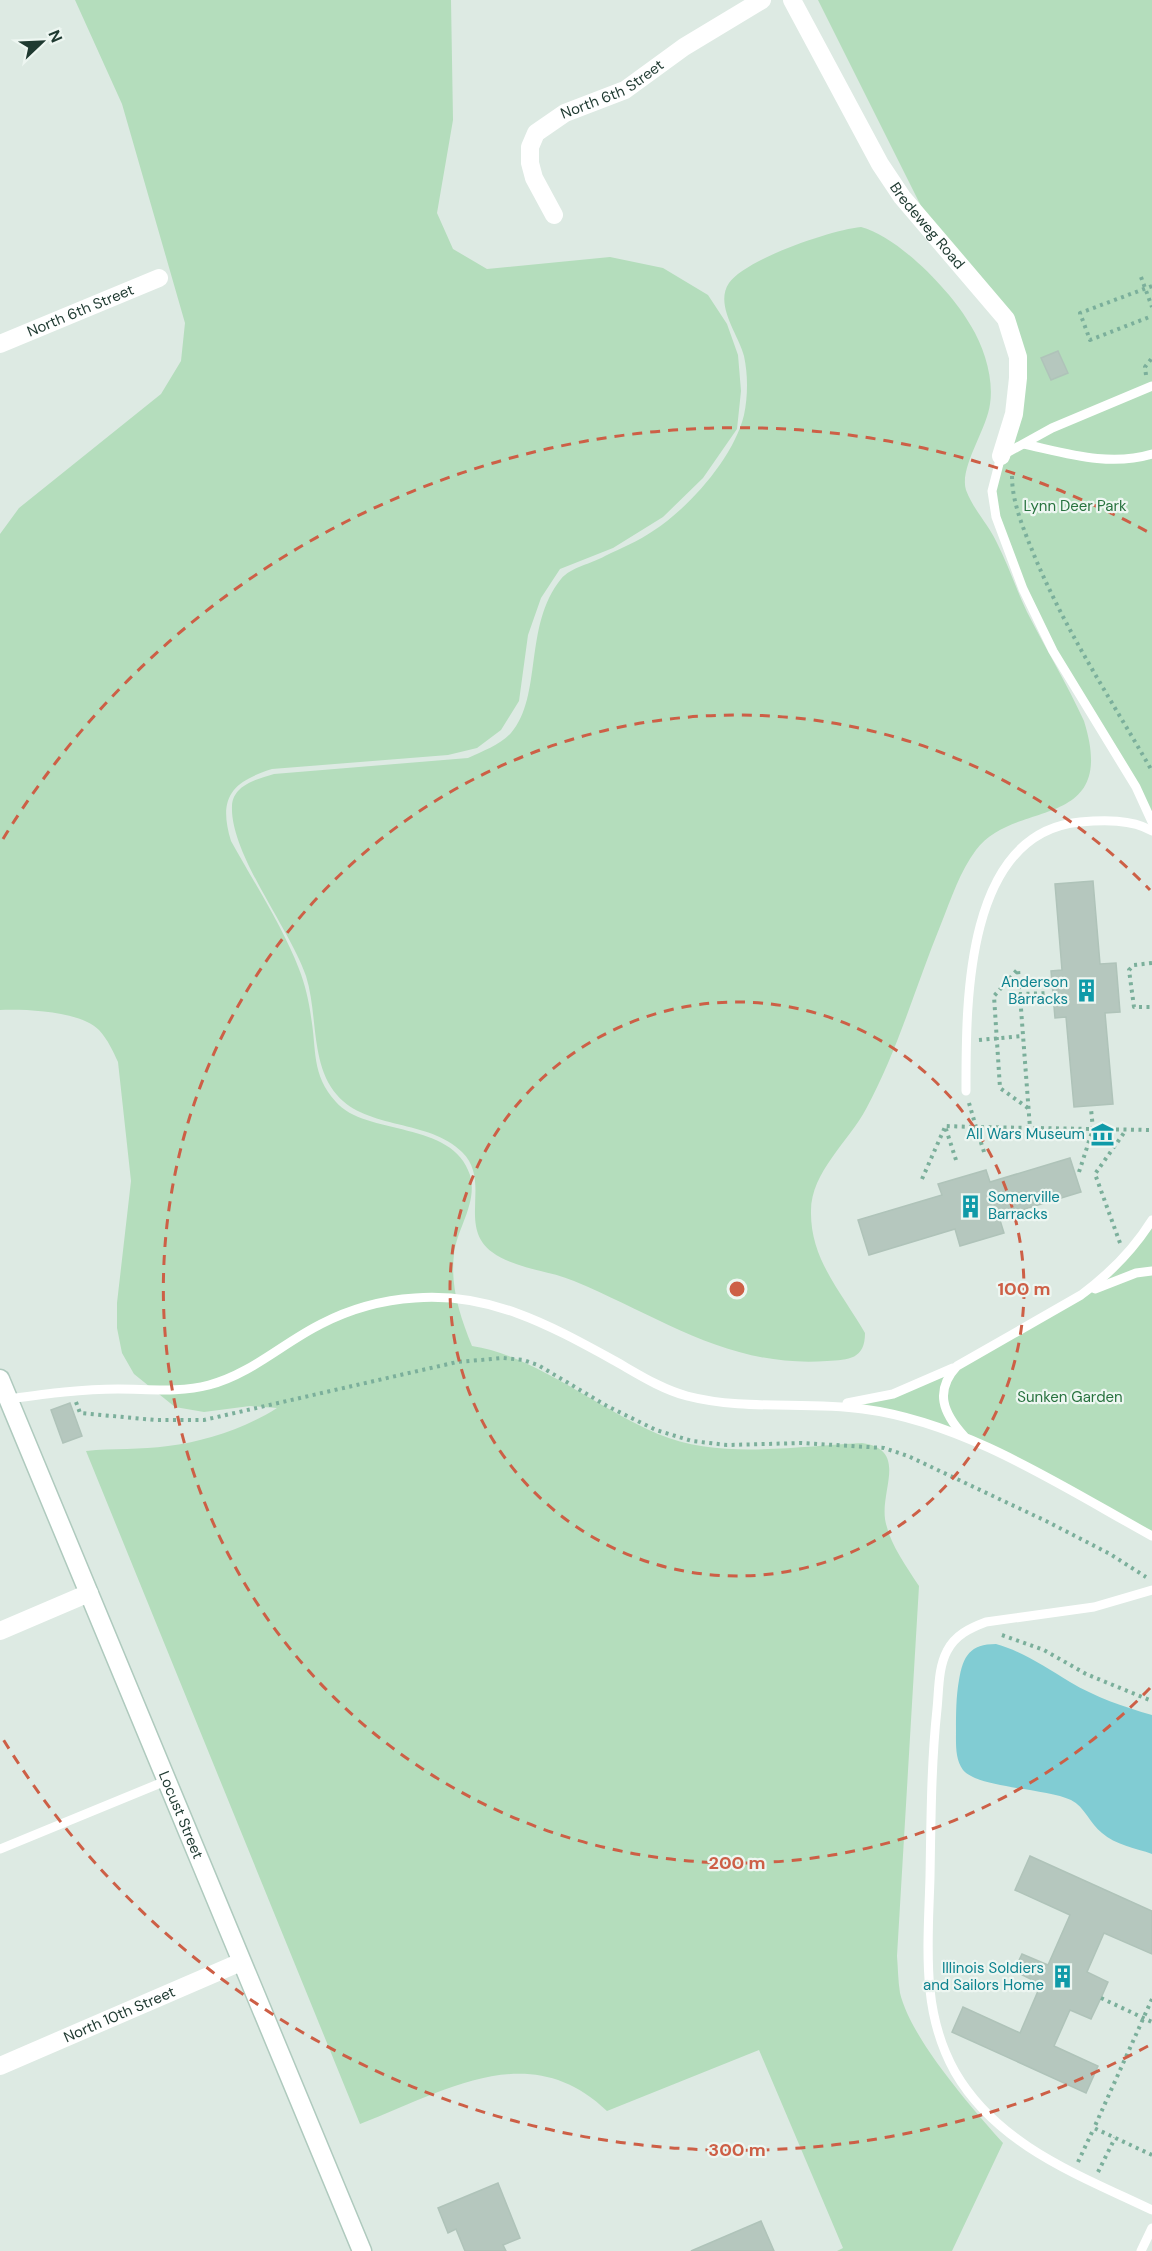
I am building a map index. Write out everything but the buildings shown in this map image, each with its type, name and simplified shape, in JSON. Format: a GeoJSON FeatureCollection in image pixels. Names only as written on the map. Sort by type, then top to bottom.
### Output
{"type":"FeatureCollection","features":[{"type":"Feature","properties":{"kind":"street","name":"North 6th Street"},"geometry":{"type":"LineString","coordinates":[[554,215],[534,178],[530,163],[530,147],[536,133],[565,113],[625,90],[684,47],[762,0]]}},
{"type":"Feature","properties":{"kind":"street","name":"Bredeweg Road"},"geometry":{"type":"LineString","coordinates":[[792,0],[880,164],[902,197],[1005,319],[1010,328],[1018,357],[1018,378],[1014,414],[1001,456]]}},
{"type":"Feature","properties":{"kind":"street","name":"North 6th Street"},"geometry":{"type":"LineString","coordinates":[[0,344],[159,278]]}},
{"type":"Feature","properties":{"kind":"street","name":"Locust Street"},"geometry":{"type":"LineString","coordinates":[[0,1379],[362,2251]]}},
{"type":"Feature","properties":{"kind":"street"},"geometry":{"type":"LineString","coordinates":[[0,1631],[89,1593]]}},
{"type":"Feature","properties":{"kind":"street","name":"North 10th Street"},"geometry":{"type":"LineString","coordinates":[[0,2066],[241,1962]]}},
{"type":"Feature","properties":{"kind":"lane"},"geometry":{"type":"LineString","coordinates":[[1152,386],[1052,428],[1001,456],[992,491],[996,517],[1023,589],[1053,651],[1136,787],[1152,822]]}},
{"type":"Feature","properties":{"kind":"lane"},"geometry":{"type":"LineString","coordinates":[[1024,444],[1108,460],[1139,458],[1152,454]]}},
{"type":"Feature","properties":{"kind":"lane"},"geometry":{"type":"LineString","coordinates":[[966,1091],[967,1009],[971,975],[993,887],[1006,863],[1034,836],[1069,823],[1133,824],[1152,831]]}},
{"type":"Feature","properties":{"kind":"lane"},"geometry":{"type":"LineString","coordinates":[[1081,1295],[1098,1282],[1124,1255],[1152,1220]]}},
{"type":"Feature","properties":{"kind":"lane"},"geometry":{"type":"LineString","coordinates":[[8,1399],[71,1391],[182,1389],[208,1385],[233,1377],[320,1324],[350,1311],[414,1298],[446,1298],[479,1301],[517,1311],[546,1323],[660,1386],[686,1395],[745,1406],[859,1402],[893,1394],[957,1366],[1081,1295],[1115,1280],[1152,1271]]}},
{"type":"Feature","properties":{"kind":"lane"},"geometry":{"type":"LineString","coordinates":[[957,1366],[946,1380],[943,1393],[951,1420],[965,1437]]}},
{"type":"Feature","properties":{"kind":"lane"},"geometry":{"type":"LineString","coordinates":[[814,1404],[865,1409],[909,1418],[965,1437],[1152,1536]]}},
{"type":"Feature","properties":{"kind":"lane"},"geometry":{"type":"LineString","coordinates":[[1152,1590],[1094,1607],[986,1622],[970,1628],[952,1643],[942,1664],[933,1747],[930,1953],[930,1988],[935,2021],[955,2072],[975,2100],[996,2123],[1032,2151],[1152,2210]]}},
{"type":"Feature","properties":{"kind":"lane"},"geometry":{"type":"LineString","coordinates":[[0,1849],[168,1780]]}},
{"type":"Feature","properties":{"kind":"lane"},"geometry":{"type":"LineString","coordinates":[[1142,2251],[1152,2228]]}},
{"type":"Feature","properties":{"kind":"path"},"geometry":{"type":"LineString","coordinates":[[1141,278],[1152,308]]}},
{"type":"Feature","properties":{"kind":"path"},"geometry":{"type":"LineString","coordinates":[[1152,286],[1080,313],[1090,340],[1152,316]]}},
{"type":"Feature","properties":{"kind":"path"},"geometry":{"type":"LineString","coordinates":[[1012,471],[1011,478],[1018,509],[1052,597],[1074,641],[1152,771]]}},
{"type":"Feature","properties":{"kind":"path"},"geometry":{"type":"LineString","coordinates":[[1152,963],[1134,965],[1128,970],[1134,1006],[1152,1007]]}},
{"type":"Feature","properties":{"kind":"path"},"geometry":{"type":"LineString","coordinates":[[1028,1108],[1000,1088],[994,996],[1018,969],[1028,1108],[1029,1128]]}},
{"type":"Feature","properties":{"kind":"path"},"geometry":{"type":"LineString","coordinates":[[1020,994],[1049,993]]}},
{"type":"Feature","properties":{"kind":"path"},"geometry":{"type":"LineString","coordinates":[[997,1038],[1023,1036]]}},
{"type":"Feature","properties":{"kind":"path"},"geometry":{"type":"LineString","coordinates":[[966,1091],[985,1155]]}},
{"type":"Feature","properties":{"kind":"path"},"geometry":{"type":"LineString","coordinates":[[1079,1172],[1093,1129],[1091,1109]]}},
{"type":"Feature","properties":{"kind":"path"},"geometry":{"type":"LineString","coordinates":[[945,1126],[1152,1130]]}},
{"type":"Feature","properties":{"kind":"path"},"geometry":{"type":"LineString","coordinates":[[945,1126],[956,1160]]}},
{"type":"Feature","properties":{"kind":"path"},"geometry":{"type":"LineString","coordinates":[[922,1179],[945,1126]]}},
{"type":"Feature","properties":{"kind":"path"},"geometry":{"type":"LineString","coordinates":[[1124,1255],[1095,1174],[1126,1130]]}},
{"type":"Feature","properties":{"kind":"path"},"geometry":{"type":"LineString","coordinates":[[71,1391],[80,1413],[155,1420],[204,1420],[446,1364],[503,1358],[522,1359],[538,1365],[607,1406],[656,1430],[692,1441],[727,1445],[802,1443],[884,1448],[908,1456],[1110,1554],[1152,1581]]}},
{"type":"Feature","properties":{"kind":"path"},"geometry":{"type":"LineString","coordinates":[[970,1628],[1018,1639],[1044,1650],[1086,1674],[1152,1701]]}},
{"type":"Feature","properties":{"kind":"path"},"geometry":{"type":"LineString","coordinates":[[1101,1998],[1152,2022]]}},
{"type":"Feature","properties":{"kind":"path"},"geometry":{"type":"LineString","coordinates":[[1073,2171],[1152,1999]]}},
{"type":"Feature","properties":{"kind":"path"},"geometry":{"type":"LineString","coordinates":[[1094,2128],[1152,2155]]}},
{"type":"Feature","properties":{"kind":"path"},"geometry":{"type":"LineString","coordinates":[[1094,2181],[1115,2138]]}},
{"type":"Feature","properties":{"kind":"green space"},"geometry":{"type":"Polygon","coordinates":[[[75,0],[451,0],[453,120],[437,213],[453,249],[487,269],[610,257],[663,268],[708,295],[727,324],[738,355],[741,391],[737,429],[703,478],[663,517],[613,548],[560,569],[541,598],[528,635],[519,701],[501,730],[477,748],[448,755],[272,769],[246,780],[231,794],[227,803],[227,826],[231,841],[276,921],[299,969],[309,1005],[316,1062],[322,1082],[328,1092],[349,1113],[428,1137],[446,1145],[461,1157],[470,1175],[471,1196],[456,1244],[453,1278],[457,1301],[472,1346],[495,1351],[518,1360],[658,1434],[682,1442],[732,1449],[862,1443],[876,1447],[884,1453],[889,1472],[885,1507],[887,1528],[899,1554],[919,1586],[897,1956],[900,1993],[916,2031],[929,2051],[959,2092],[1003,2143],[952,2251],[837,2251],[843,2248],[759,2050],[607,2111],[577,2089],[547,2077],[517,2074],[486,2077],[454,2086],[360,2124],[86,1451],[158,1447],[196,1441],[238,1428],[277,1408],[250,1406],[204,1412],[175,1407],[134,1374],[122,1353],[117,1328],[117,1303],[131,1181],[118,1062],[99,1030],[79,1019],[52,1012],[0,1010],[0,534],[19,508],[161,394],[181,361],[185,323],[122,104],[75,0]]]}},
{"type":"Feature","properties":{"kind":"green space","name":"Lynn Deer Park"},"geometry":{"type":"Polygon","coordinates":[[[818,0],[1152,0],[1152,822],[1023,589],[992,491],[1001,456],[1014,337],[936,236],[818,0]]]}},
{"type":"Feature","properties":{"kind":"green space"},"geometry":{"type":"Polygon","coordinates":[[[861,227],[892,242],[938,282],[962,312],[980,344],[987,364],[991,394],[988,414],[966,471],[966,490],[996,541],[1027,612],[1084,721],[1091,757],[1087,781],[1075,797],[1057,808],[993,834],[976,850],[961,876],[877,1087],[859,1121],[824,1170],[813,1197],[812,1229],[816,1245],[829,1276],[865,1333],[862,1348],[859,1353],[849,1359],[791,1361],[758,1357],[726,1348],[666,1324],[574,1281],[521,1266],[492,1252],[482,1241],[477,1229],[474,1176],[462,1152],[433,1134],[365,1114],[350,1106],[328,1083],[318,1054],[306,976],[240,846],[232,806],[233,799],[241,788],[274,774],[468,758],[507,737],[521,718],[527,700],[542,618],[549,598],[561,579],[576,569],[642,538],[667,521],[695,495],[731,448],[744,415],[747,385],[744,356],[724,301],[729,283],[753,265],[790,247],[847,229],[861,227]]]}},
{"type":"Feature","properties":{"kind":"green space","name":"Sunken Garden"},"geometry":{"type":"Polygon","coordinates":[[[1152,1220],[1152,1536],[965,1437],[865,1409],[859,1402],[916,1386],[1098,1282],[1152,1220]]]}},
{"type":"Feature","properties":{"kind":"water"},"geometry":{"type":"Polygon","coordinates":[[[996,1644],[1043,1665],[1089,1692],[1152,1715],[1152,1854],[1107,1837],[1071,1800],[982,1781],[971,1776],[960,1766],[956,1741],[957,1699],[963,1664],[974,1649],[996,1644]]]}},
{"type":"Feature","properties":{"kind":"place","name":"Anderson Barracks"},"geometry":{"type":"Point","coordinates":[1086,991]}},
{"type":"Feature","properties":{"kind":"place","name":"All Wars Museum"},"geometry":{"type":"Point","coordinates":[1103,1134]}},
{"type":"Feature","properties":{"kind":"place","name":"Somerville Barracks"},"geometry":{"type":"Point","coordinates":[970,1206]}},
{"type":"Feature","properties":{"kind":"place","name":"Illinois Soldiers and Sailors Home"},"geometry":{"type":"Point","coordinates":[1062,1977]}}]}
